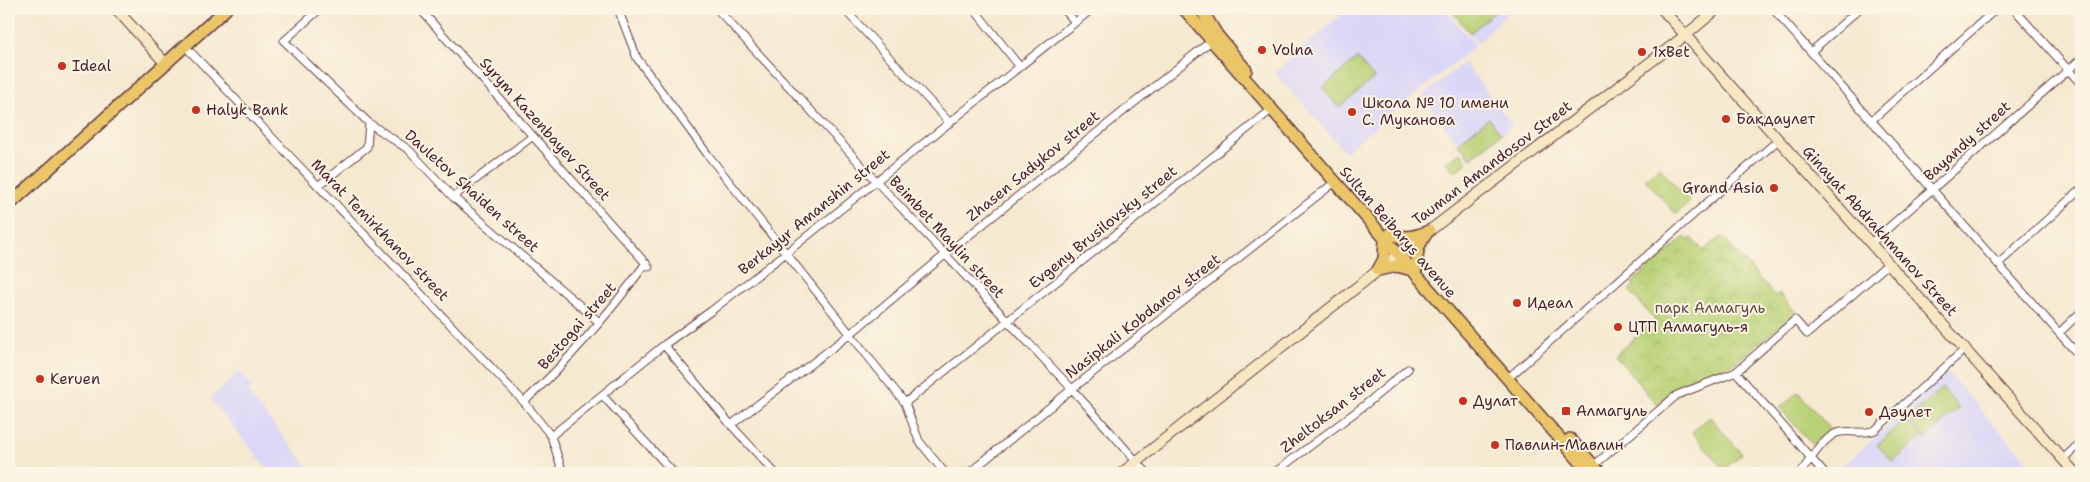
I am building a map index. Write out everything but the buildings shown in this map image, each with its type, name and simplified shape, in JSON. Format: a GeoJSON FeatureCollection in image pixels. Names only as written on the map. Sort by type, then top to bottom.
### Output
{"type":"FeatureCollection","features":[{"type":"Feature","properties":{"kind":"main road"},"geometry":{"type":"LineString","coordinates":[[116,9],[166,64]]}},
{"type":"Feature","properties":{"kind":"main road"},"geometry":{"type":"LineString","coordinates":[[9,205],[226,9]]}},
{"type":"Feature","properties":{"kind":"main road","name":"Sultan Beibarys avenue"},"geometry":{"type":"LineString","coordinates":[[1184,9],[1335,182],[1388,237]]}},
{"type":"Feature","properties":{"kind":"main road","name":"Sultan Beibarys avenue"},"geometry":{"type":"LineString","coordinates":[[1201,9],[1223,42],[1388,237],[1593,471]]}},
{"type":"Feature","properties":{"kind":"main road","name":"Ginayat Abdrakhmanov Street"},"geometry":{"type":"LineString","coordinates":[[1662,9],[2075,473]]}},
{"type":"Feature","properties":{"kind":"main road","name":"Tauman Amandosov Street"},"geometry":{"type":"LineString","coordinates":[[1122,473],[1401,252],[1686,35],[1716,9]]}},
{"type":"Feature","properties":{"kind":"main road"},"geometry":{"type":"LineString","coordinates":[[1378,270],[1384,259],[1388,237],[1412,237],[1429,231]]}},
{"type":"Feature","properties":{"kind":"main road"},"geometry":{"type":"LineString","coordinates":[[1378,270],[1397,266],[1415,268],[1418,245],[1429,231]]}},
{"type":"Feature","properties":{"kind":"street","name":"Dauletov Shaiden street"},"geometry":{"type":"LineString","coordinates":[[320,9],[284,41],[369,123],[409,150],[452,197],[598,321]]}},
{"type":"Feature","properties":{"kind":"street","name":"Syrym Kazenbayev Street"},"geometry":{"type":"LineString","coordinates":[[420,9],[648,265]]}},
{"type":"Feature","properties":{"kind":"street"},"geometry":{"type":"LineString","coordinates":[[618,9],[637,58],[708,155],[849,335],[905,403],[919,441],[945,473]]}},
{"type":"Feature","properties":{"kind":"street","name":"Beimbet Maylin street"},"geometry":{"type":"LineString","coordinates":[[717,9],[1072,389],[1147,473]]}},
{"type":"Feature","properties":{"kind":"street"},"geometry":{"type":"LineString","coordinates":[[844,9],[950,123]]}},
{"type":"Feature","properties":{"kind":"street"},"geometry":{"type":"LineString","coordinates":[[974,9],[1020,66]]}},
{"type":"Feature","properties":{"kind":"street"},"geometry":{"type":"LineString","coordinates":[[1064,9],[1075,22]]}},
{"type":"Feature","properties":{"kind":"street","name":"Berkayyr Amanshin street"},"geometry":{"type":"LineString","coordinates":[[551,436],[664,345],[786,253],[875,180],[950,123],[1092,9]]}},
{"type":"Feature","properties":{"kind":"street"},"geometry":{"type":"LineString","coordinates":[[1773,9],[2081,358]]}},
{"type":"Feature","properties":{"kind":"street"},"geometry":{"type":"LineString","coordinates":[[1812,51],[1859,9]]}},
{"type":"Feature","properties":{"kind":"street"},"geometry":{"type":"LineString","coordinates":[[1872,120],[1996,9]]}},
{"type":"Feature","properties":{"kind":"street"},"geometry":{"type":"LineString","coordinates":[[2014,9],[2081,84]]}},
{"type":"Feature","properties":{"kind":"street","name":"Zhasen Sadykov street"},"geometry":{"type":"LineString","coordinates":[[731,425],[849,335],[946,254],[1211,41]]}},
{"type":"Feature","properties":{"kind":"street","name":"Marat Temirkhanov street"},"geometry":{"type":"LineString","coordinates":[[185,46],[524,402],[551,436]]}},
{"type":"Feature","properties":{"kind":"street","name":"Bayandy street"},"geometry":{"type":"LineString","coordinates":[[1871,244],[2081,59]]}},
{"type":"Feature","properties":{"kind":"street","name":"Evgeny Brusilovsky street"},"geometry":{"type":"LineString","coordinates":[[905,403],[1271,110]]}},
{"type":"Feature","properties":{"kind":"street"},"geometry":{"type":"LineString","coordinates":[[318,186],[368,147],[369,123]]}},
{"type":"Feature","properties":{"kind":"street"},"geometry":{"type":"LineString","coordinates":[[452,197],[532,136]]}},
{"type":"Feature","properties":{"kind":"street"},"geometry":{"type":"LineString","coordinates":[[1510,376],[1778,140]]}},
{"type":"Feature","properties":{"kind":"street","name":"Nasipkali Kobdanov street"},"geometry":{"type":"LineString","coordinates":[[969,473],[1072,389],[1335,182]]}},
{"type":"Feature","properties":{"kind":"street"},"geometry":{"type":"LineString","coordinates":[[1998,264],[2081,189]]}},
{"type":"Feature","properties":{"kind":"street"},"geometry":{"type":"LineString","coordinates":[[1593,471],[1677,395],[1736,372],[1795,320],[1807,334],[1889,263]]}},
{"type":"Feature","properties":{"kind":"street","name":"Bestogai street"},"geometry":{"type":"LineString","coordinates":[[524,402],[547,381],[648,265]]}},
{"type":"Feature","properties":{"kind":"street"},"geometry":{"type":"LineString","coordinates":[[2059,333],[2081,312]]}},
{"type":"Feature","properties":{"kind":"street"},"geometry":{"type":"LineString","coordinates":[[664,345],[731,425],[776,473]]}},
{"type":"Feature","properties":{"kind":"street"},"geometry":{"type":"LineString","coordinates":[[1800,473],[1812,459],[1818,448],[1836,433],[1864,433],[1876,430],[1965,349]]}},
{"type":"Feature","properties":{"kind":"street","name":"Zheltoksan street"},"geometry":{"type":"LineString","coordinates":[[1274,473],[1408,369]]}},
{"type":"Feature","properties":{"kind":"street"},"geometry":{"type":"LineString","coordinates":[[1736,372],[1824,473]]}},
{"type":"Feature","properties":{"kind":"street"},"geometry":{"type":"LineString","coordinates":[[602,395],[674,473]]}},
{"type":"Feature","properties":{"kind":"street"},"geometry":{"type":"LineString","coordinates":[[551,436],[563,473]]}},
{"type":"Feature","properties":{"kind":"street"},"geometry":{"type":"LineString","coordinates":[[2063,459],[2081,442]]}},
{"type":"Feature","properties":{"kind":"shaded area","name":"Школа № 10 имени С. Муканова"},"geometry":{"type":"Polygon","coordinates":[[[1347,9],[1444,9],[1476,45],[1345,152],[1275,73],[1347,9]]]}},
{"type":"Feature","properties":{"kind":"shaded area"},"geometry":{"type":"Polygon","coordinates":[[[1449,9],[1511,9],[1478,43],[1449,9]]]}},
{"type":"Feature","properties":{"kind":"shaded area"},"geometry":{"type":"Polygon","coordinates":[[[1464,63],[1513,125],[1470,160],[1422,96],[1464,63]]]}},
{"type":"Feature","properties":{"kind":"shaded area"},"geometry":{"type":"Polygon","coordinates":[[[240,371],[253,387],[247,392],[313,473],[271,473],[210,399],[240,371]]]}},
{"type":"Feature","properties":{"kind":"shaded area"},"geometry":{"type":"Polygon","coordinates":[[[1948,373],[2038,473],[1846,473],[1841,468],[1948,373]]]}},
{"type":"Feature","properties":{"kind":"green space"},"geometry":{"type":"Polygon","coordinates":[[[1450,9],[1498,9],[1470,33],[1450,9]]]}},
{"type":"Feature","properties":{"kind":"green space"},"geometry":{"type":"Polygon","coordinates":[[[1357,58],[1374,78],[1339,108],[1323,88],[1357,58]]]}},
{"type":"Feature","properties":{"kind":"green space"},"geometry":{"type":"Polygon","coordinates":[[[1489,118],[1501,134],[1471,158],[1458,143],[1489,118]]]}},
{"type":"Feature","properties":{"kind":"green space"},"geometry":{"type":"Polygon","coordinates":[[[1461,152],[1467,163],[1455,172],[1446,162],[1461,152]]]}},
{"type":"Feature","properties":{"kind":"green space"},"geometry":{"type":"Polygon","coordinates":[[[1659,167],[1690,202],[1676,214],[1645,179],[1659,167]]]}},
{"type":"Feature","properties":{"kind":"green space","name":"парк Алмагуль"},"geometry":{"type":"Polygon","coordinates":[[[1722,236],[1775,296],[1779,293],[1796,313],[1736,362],[1675,388],[1657,405],[1615,355],[1655,320],[1629,290],[1635,285],[1632,283],[1685,237],[1688,240],[1691,237],[1703,251],[1722,236]]]}},
{"type":"Feature","properties":{"kind":"green space"},"geometry":{"type":"Polygon","coordinates":[[[1942,388],[1959,408],[1925,438],[1908,418],[1942,388]]]}},
{"type":"Feature","properties":{"kind":"green space"},"geometry":{"type":"Polygon","coordinates":[[[1798,392],[1830,429],[1812,445],[1780,408],[1798,392]]]}},
{"type":"Feature","properties":{"kind":"green space"},"geometry":{"type":"Polygon","coordinates":[[[1710,417],[1742,454],[1724,469],[1692,432],[1710,417]]]}},
{"type":"Feature","properties":{"kind":"green space"},"geometry":{"type":"Polygon","coordinates":[[[1906,420],[1922,437],[1893,462],[1877,445],[1906,420]]]}},
{"type":"Feature","properties":{"kind":"place","name":"Volna"},"geometry":{"type":"Point","coordinates":[1262,50]}},
{"type":"Feature","properties":{"kind":"place","name":"1xBet"},"geometry":{"type":"Point","coordinates":[1642,52]}},
{"type":"Feature","properties":{"kind":"place","name":"Ideal"},"geometry":{"type":"Point","coordinates":[62,66]}},
{"type":"Feature","properties":{"kind":"place","name":"Halyk Bank"},"geometry":{"type":"Point","coordinates":[196,110]}},
{"type":"Feature","properties":{"kind":"place","name":"Школа № 10 имени С. Муканова"},"geometry":{"type":"Point","coordinates":[1352,112]}},
{"type":"Feature","properties":{"kind":"place","name":"Бақдаулет"},"geometry":{"type":"Point","coordinates":[1726,119]}},
{"type":"Feature","properties":{"kind":"place","name":"Grand Asia"},"geometry":{"type":"Point","coordinates":[1774,188]}},
{"type":"Feature","properties":{"kind":"place","name":"Идеал"},"geometry":{"type":"Point","coordinates":[1517,303]}},
{"type":"Feature","properties":{"kind":"place","name":"ЦТП Алмагуль-я"},"geometry":{"type":"Point","coordinates":[1618,327]}},
{"type":"Feature","properties":{"kind":"place","name":"Keruen"},"geometry":{"type":"Point","coordinates":[40,379]}},
{"type":"Feature","properties":{"kind":"place","name":"Дулат"},"geometry":{"type":"Point","coordinates":[1463,401]}},
{"type":"Feature","properties":{"kind":"place","name":"Алмагуль"},"geometry":{"type":"Point","coordinates":[1566,411]}},
{"type":"Feature","properties":{"kind":"place","name":"Дәулет"},"geometry":{"type":"Point","coordinates":[1869,412]}},
{"type":"Feature","properties":{"kind":"place","name":"Павлин-Мавлин"},"geometry":{"type":"Point","coordinates":[1495,445]}}]}
